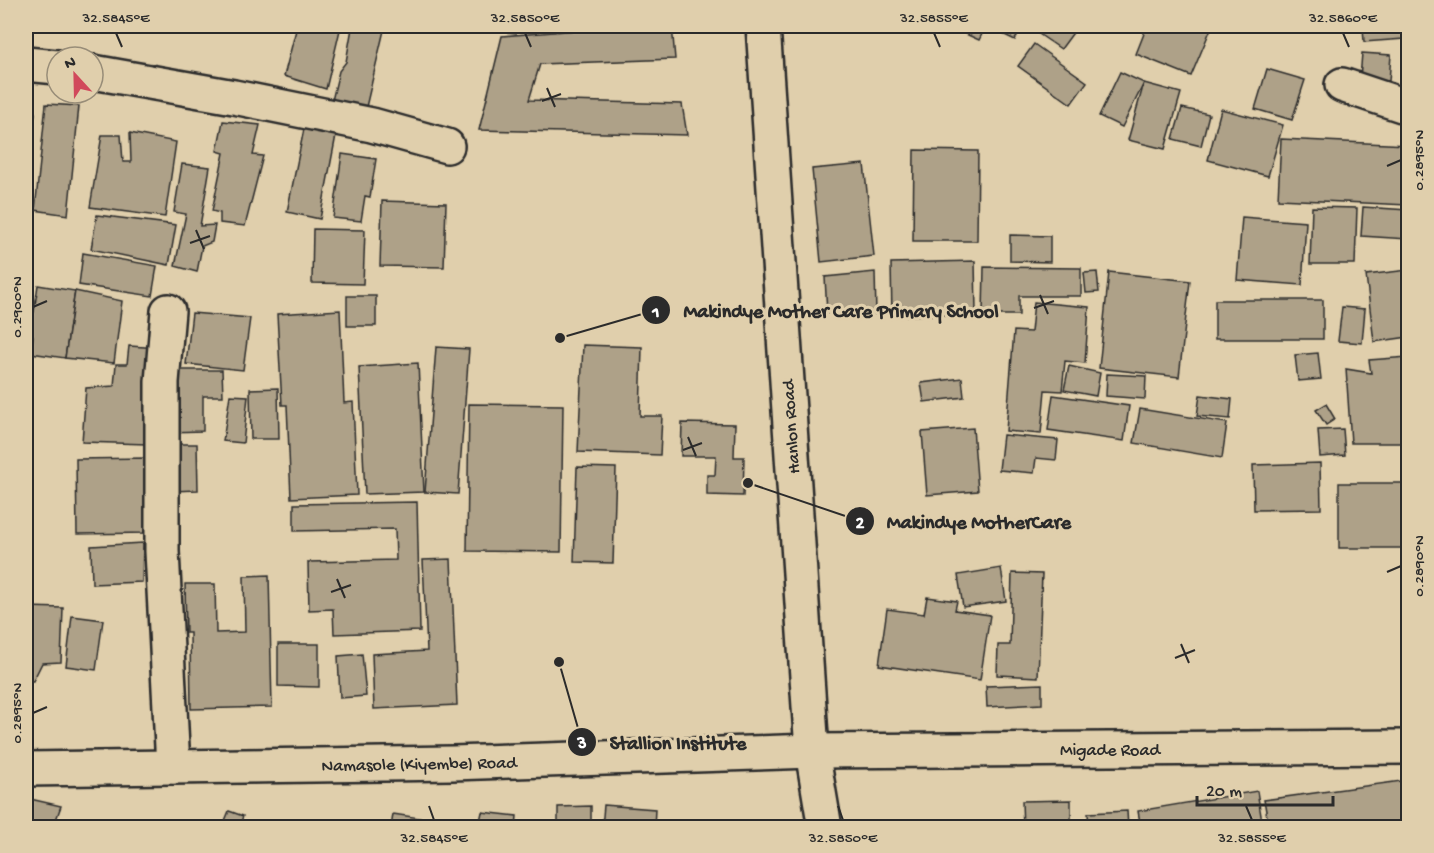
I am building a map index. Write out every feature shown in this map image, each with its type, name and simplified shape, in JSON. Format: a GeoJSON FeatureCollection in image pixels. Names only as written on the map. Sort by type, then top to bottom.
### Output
{"type":"FeatureCollection","features":[{"type":"Feature","properties":{"kind":"main road","name":"Hanlon Road"},"geometry":{"type":"LineString","coordinates":[[763,26],[812,751],[825,828]]}},
{"type":"Feature","properties":{"kind":"main road"},"geometry":{"type":"LineString","coordinates":[[26,64],[45,66]]}},
{"type":"Feature","properties":{"kind":"main road"},"geometry":{"type":"LineString","coordinates":[[105,74],[372,124],[447,146]]}},
{"type":"Feature","properties":{"kind":"main road"},"geometry":{"type":"LineString","coordinates":[[1342,85],[1408,107]]}},
{"type":"Feature","properties":{"kind":"main road"},"geometry":{"type":"LineString","coordinates":[[168,311],[162,382],[162,540],[173,767]]}},
{"type":"Feature","properties":{"kind":"main road","name":"Migade Road"},"geometry":{"type":"LineString","coordinates":[[812,751],[1408,747]]}},
{"type":"Feature","properties":{"kind":"main road","name":"Namasole (Kiyembe) Road"},"geometry":{"type":"LineString","coordinates":[[26,769],[453,763],[812,751]]}},
{"type":"Feature","properties":{"kind":"building"},"geometry":{"type":"Polygon","coordinates":[[[297,26],[340,30],[326,89],[284,76],[297,26]]]}},
{"type":"Feature","properties":{"kind":"building"},"geometry":{"type":"Polygon","coordinates":[[[341,26],[385,26],[366,107],[331,105],[339,71],[346,62],[352,28],[341,26]]]}},
{"type":"Feature","properties":{"kind":"building"},"geometry":{"type":"Polygon","coordinates":[[[631,26],[672,26],[675,59],[540,64],[529,100],[682,104],[687,135],[479,130],[502,36],[631,26]]]}},
{"type":"Feature","properties":{"kind":"building"},"geometry":{"type":"Polygon","coordinates":[[[948,26],[986,26],[979,40],[948,26]]]}},
{"type":"Feature","properties":{"kind":"building"},"geometry":{"type":"Polygon","coordinates":[[[986,26],[1022,26],[1015,40],[986,26]]]}},
{"type":"Feature","properties":{"kind":"building"},"geometry":{"type":"Polygon","coordinates":[[[1032,26],[1078,26],[1061,49],[1030,28],[1032,26]]]}},
{"type":"Feature","properties":{"kind":"building"},"geometry":{"type":"Polygon","coordinates":[[[1147,26],[1212,26],[1191,76],[1136,54],[1147,26]]]}},
{"type":"Feature","properties":{"kind":"building"},"geometry":{"type":"Polygon","coordinates":[[[1363,26],[1403,26],[1404,39],[1364,42],[1363,26]]]}},
{"type":"Feature","properties":{"kind":"building"},"geometry":{"type":"Polygon","coordinates":[[[1034,44],[1087,82],[1071,104],[1018,66],[1034,44]]]}},
{"type":"Feature","properties":{"kind":"building"},"geometry":{"type":"Polygon","coordinates":[[[1362,53],[1391,55],[1389,81],[1360,79],[1362,53]]]}},
{"type":"Feature","properties":{"kind":"building"},"geometry":{"type":"Polygon","coordinates":[[[1267,69],[1305,80],[1292,120],[1255,109],[1267,69]]]}},
{"type":"Feature","properties":{"kind":"building"},"geometry":{"type":"Polygon","coordinates":[[[1120,72],[1144,83],[1122,127],[1099,116],[1120,72]]]}},
{"type":"Feature","properties":{"kind":"building"},"geometry":{"type":"Polygon","coordinates":[[[1144,83],[1181,93],[1165,149],[1128,140],[1144,83]]]}},
{"type":"Feature","properties":{"kind":"building"},"geometry":{"type":"Polygon","coordinates":[[[46,105],[79,106],[68,215],[35,210],[46,105]]]}},
{"type":"Feature","properties":{"kind":"building"},"geometry":{"type":"Polygon","coordinates":[[[1182,108],[1209,114],[1201,146],[1173,139],[1182,108]]]}},
{"type":"Feature","properties":{"kind":"building"},"geometry":{"type":"Polygon","coordinates":[[[1221,109],[1283,125],[1268,176],[1208,160],[1221,109]]]}},
{"type":"Feature","properties":{"kind":"building"},"geometry":{"type":"Polygon","coordinates":[[[26,111],[35,113],[26,176],[26,111]]]}},
{"type":"Feature","properties":{"kind":"building"},"geometry":{"type":"Polygon","coordinates":[[[223,121],[260,125],[253,155],[263,156],[245,226],[220,223],[220,213],[212,211],[224,153],[217,151],[223,121]]]}},
{"type":"Feature","properties":{"kind":"building"},"geometry":{"type":"Polygon","coordinates":[[[305,124],[337,130],[320,219],[287,212],[305,124]]]}},
{"type":"Feature","properties":{"kind":"building"},"geometry":{"type":"Polygon","coordinates":[[[130,133],[176,142],[165,217],[90,207],[102,135],[121,135],[123,162],[131,162],[130,133]]]}},
{"type":"Feature","properties":{"kind":"building"},"geometry":{"type":"Polygon","coordinates":[[[1281,139],[1408,145],[1408,205],[1278,199],[1281,139]]]}},
{"type":"Feature","properties":{"kind":"building"},"geometry":{"type":"Polygon","coordinates":[[[914,150],[978,151],[977,241],[913,241],[914,150]]]}},
{"type":"Feature","properties":{"kind":"building"},"geometry":{"type":"Polygon","coordinates":[[[342,154],[376,159],[370,197],[365,196],[361,221],[333,218],[342,154]]]}},
{"type":"Feature","properties":{"kind":"building"},"geometry":{"type":"Polygon","coordinates":[[[182,164],[210,167],[200,226],[215,225],[212,242],[202,246],[197,272],[175,266],[186,214],[174,212],[182,164]]]}},
{"type":"Feature","properties":{"kind":"building"},"geometry":{"type":"Polygon","coordinates":[[[864,164],[874,256],[821,262],[812,169],[864,164]]]}},
{"type":"Feature","properties":{"kind":"building"},"geometry":{"type":"Polygon","coordinates":[[[382,201],[446,203],[444,267],[380,266],[382,201]]]}},
{"type":"Feature","properties":{"kind":"building"},"geometry":{"type":"Polygon","coordinates":[[[1312,207],[1357,208],[1355,264],[1310,264],[1312,207]]]}},
{"type":"Feature","properties":{"kind":"building"},"geometry":{"type":"Polygon","coordinates":[[[1363,207],[1408,210],[1408,239],[1361,236],[1363,207]]]}},
{"type":"Feature","properties":{"kind":"building"},"geometry":{"type":"Polygon","coordinates":[[[97,215],[176,225],[169,265],[91,249],[97,215]]]}},
{"type":"Feature","properties":{"kind":"building"},"geometry":{"type":"Polygon","coordinates":[[[1242,217],[1306,222],[1302,285],[1237,280],[1242,217]]]}},
{"type":"Feature","properties":{"kind":"building"},"geometry":{"type":"Polygon","coordinates":[[[313,229],[365,230],[363,284],[312,283],[313,229]]]}},
{"type":"Feature","properties":{"kind":"building"},"geometry":{"type":"Polygon","coordinates":[[[1010,235],[1050,236],[1050,262],[1010,261],[1010,235]]]}},
{"type":"Feature","properties":{"kind":"building"},"geometry":{"type":"Polygon","coordinates":[[[83,253],[157,266],[152,296],[79,285],[83,253]]]}},
{"type":"Feature","properties":{"kind":"building"},"geometry":{"type":"Polygon","coordinates":[[[975,261],[976,314],[892,316],[891,263],[975,261]]]}},
{"type":"Feature","properties":{"kind":"building"},"geometry":{"type":"Polygon","coordinates":[[[984,267],[1081,268],[1081,296],[1019,296],[1019,315],[983,315],[984,267]]]}},
{"type":"Feature","properties":{"kind":"building"},"geometry":{"type":"Polygon","coordinates":[[[1408,270],[1408,337],[1374,342],[1366,275],[1408,270]]]}},
{"type":"Feature","properties":{"kind":"building"},"geometry":{"type":"Polygon","coordinates":[[[875,272],[876,314],[827,313],[825,277],[875,272]]]}},
{"type":"Feature","properties":{"kind":"building"},"geometry":{"type":"Polygon","coordinates":[[[1097,272],[1099,292],[1086,293],[1084,273],[1097,272]]]}},
{"type":"Feature","properties":{"kind":"building"},"geometry":{"type":"Polygon","coordinates":[[[1109,272],[1190,281],[1179,377],[1099,368],[1109,272]]]}},
{"type":"Feature","properties":{"kind":"building"},"geometry":{"type":"Polygon","coordinates":[[[38,285],[75,291],[65,358],[31,353],[33,336],[26,335],[26,311],[34,312],[38,285]]]}},
{"type":"Feature","properties":{"kind":"building"},"geometry":{"type":"Polygon","coordinates":[[[75,291],[122,301],[114,363],[65,358],[75,291]]]}},
{"type":"Feature","properties":{"kind":"building"},"geometry":{"type":"Polygon","coordinates":[[[347,296],[376,296],[376,326],[347,326],[347,296]]]}},
{"type":"Feature","properties":{"kind":"building"},"geometry":{"type":"Polygon","coordinates":[[[1215,300],[1323,300],[1323,339],[1215,339],[1215,300]]]}},
{"type":"Feature","properties":{"kind":"building"},"geometry":{"type":"Polygon","coordinates":[[[1034,302],[1089,307],[1085,363],[1065,361],[1062,391],[1045,390],[1041,434],[1006,431],[1014,331],[1031,332],[1034,302]]]}},
{"type":"Feature","properties":{"kind":"building"},"geometry":{"type":"Polygon","coordinates":[[[1342,307],[1365,309],[1362,343],[1338,341],[1342,307]]]}},
{"type":"Feature","properties":{"kind":"building"},"geometry":{"type":"Polygon","coordinates":[[[340,310],[344,403],[353,402],[357,495],[291,498],[287,405],[282,405],[277,314],[340,310]]]}},
{"type":"Feature","properties":{"kind":"building"},"geometry":{"type":"Polygon","coordinates":[[[192,313],[250,318],[243,370],[186,364],[192,313]]]}},
{"type":"Feature","properties":{"kind":"building"},"geometry":{"type":"Polygon","coordinates":[[[583,345],[642,347],[640,416],[662,416],[660,455],[578,452],[583,345]]]}},
{"type":"Feature","properties":{"kind":"building"},"geometry":{"type":"Polygon","coordinates":[[[129,346],[160,348],[147,444],[82,442],[86,388],[114,386],[116,364],[127,364],[129,346]]]}},
{"type":"Feature","properties":{"kind":"building"},"geometry":{"type":"Polygon","coordinates":[[[436,347],[469,349],[458,494],[425,492],[436,347]]]}},
{"type":"Feature","properties":{"kind":"building"},"geometry":{"type":"Polygon","coordinates":[[[1318,353],[1321,379],[1298,381],[1295,355],[1318,353]]]}},
{"type":"Feature","properties":{"kind":"building"},"geometry":{"type":"Polygon","coordinates":[[[1408,357],[1408,443],[1351,443],[1346,369],[1371,373],[1369,360],[1408,357]]]}},
{"type":"Feature","properties":{"kind":"building"},"geometry":{"type":"Polygon","coordinates":[[[418,363],[424,492],[365,494],[359,367],[418,363]]]}},
{"type":"Feature","properties":{"kind":"building"},"geometry":{"type":"Polygon","coordinates":[[[1069,366],[1100,373],[1096,396],[1064,390],[1069,366]]]}},
{"type":"Feature","properties":{"kind":"building"},"geometry":{"type":"Polygon","coordinates":[[[175,370],[222,370],[223,396],[203,396],[203,431],[169,432],[175,370]]]}},
{"type":"Feature","properties":{"kind":"building"},"geometry":{"type":"Polygon","coordinates":[[[1107,374],[1146,376],[1145,399],[1106,396],[1107,374]]]}},
{"type":"Feature","properties":{"kind":"building"},"geometry":{"type":"Polygon","coordinates":[[[962,378],[964,397],[924,402],[921,383],[962,378]]]}},
{"type":"Feature","properties":{"kind":"building"},"geometry":{"type":"Polygon","coordinates":[[[278,388],[279,439],[251,439],[250,389],[278,388]]]}},
{"type":"Feature","properties":{"kind":"building"},"geometry":{"type":"Polygon","coordinates":[[[230,395],[248,396],[243,443],[223,441],[230,395]]]}},
{"type":"Feature","properties":{"kind":"building"},"geometry":{"type":"Polygon","coordinates":[[[1053,395],[1129,406],[1124,441],[1048,430],[1053,395]]]}},
{"type":"Feature","properties":{"kind":"building"},"geometry":{"type":"Polygon","coordinates":[[[1200,395],[1232,399],[1230,419],[1197,416],[1200,395]]]}},
{"type":"Feature","properties":{"kind":"building"},"geometry":{"type":"Polygon","coordinates":[[[469,404],[563,405],[561,552],[467,551],[469,404]]]}},
{"type":"Feature","properties":{"kind":"building"},"geometry":{"type":"Polygon","coordinates":[[[1326,404],[1335,419],[1326,425],[1316,410],[1326,404]]]}},
{"type":"Feature","properties":{"kind":"building"},"geometry":{"type":"Polygon","coordinates":[[[1140,409],[1227,423],[1222,458],[1134,443],[1140,409]]]}},
{"type":"Feature","properties":{"kind":"building"},"geometry":{"type":"Polygon","coordinates":[[[682,423],[735,424],[734,457],[744,457],[743,496],[707,495],[707,475],[715,475],[716,456],[681,456],[682,423]]]}},
{"type":"Feature","properties":{"kind":"building"},"geometry":{"type":"Polygon","coordinates":[[[973,428],[978,491],[927,495],[922,432],[973,428]]]}},
{"type":"Feature","properties":{"kind":"building"},"geometry":{"type":"Polygon","coordinates":[[[1343,429],[1345,455],[1320,457],[1318,430],[1343,429]]]}},
{"type":"Feature","properties":{"kind":"building"},"geometry":{"type":"Polygon","coordinates":[[[1003,435],[1058,440],[1056,460],[1036,458],[1034,473],[999,470],[1003,435]]]}},
{"type":"Feature","properties":{"kind":"building"},"geometry":{"type":"Polygon","coordinates":[[[170,444],[197,444],[198,490],[171,491],[170,444]]]}},
{"type":"Feature","properties":{"kind":"building"},"geometry":{"type":"Polygon","coordinates":[[[147,458],[148,533],[77,534],[76,459],[147,458]]]}},
{"type":"Feature","properties":{"kind":"building"},"geometry":{"type":"Polygon","coordinates":[[[1320,463],[1321,509],[1254,510],[1253,465],[1320,463]]]}},
{"type":"Feature","properties":{"kind":"building"},"geometry":{"type":"Polygon","coordinates":[[[577,467],[616,468],[613,563],[574,562],[577,467]]]}},
{"type":"Feature","properties":{"kind":"building"},"geometry":{"type":"Polygon","coordinates":[[[1339,483],[1408,483],[1408,548],[1339,548],[1339,483]]]}},
{"type":"Feature","properties":{"kind":"building"},"geometry":{"type":"Polygon","coordinates":[[[417,502],[420,631],[334,634],[333,609],[309,610],[308,562],[396,560],[395,529],[294,531],[294,504],[417,502]]]}},
{"type":"Feature","properties":{"kind":"building"},"geometry":{"type":"Polygon","coordinates":[[[143,543],[142,582],[92,584],[91,546],[143,543]]]}},
{"type":"Feature","properties":{"kind":"building"},"geometry":{"type":"Polygon","coordinates":[[[451,559],[457,705],[374,709],[372,654],[427,651],[423,560],[451,559]]]}},
{"type":"Feature","properties":{"kind":"building"},"geometry":{"type":"Polygon","coordinates":[[[1001,568],[1006,601],[963,607],[958,575],[1001,568]]]}},
{"type":"Feature","properties":{"kind":"building"},"geometry":{"type":"Polygon","coordinates":[[[1012,573],[1042,574],[1038,677],[997,675],[998,645],[1010,645],[1012,573]]]}},
{"type":"Feature","properties":{"kind":"building"},"geometry":{"type":"Polygon","coordinates":[[[269,575],[272,707],[191,709],[190,633],[186,633],[185,584],[215,584],[216,633],[245,632],[244,576],[269,575]]]}},
{"type":"Feature","properties":{"kind":"building"},"geometry":{"type":"Polygon","coordinates":[[[927,597],[957,601],[955,610],[990,615],[980,680],[879,665],[887,609],[924,614],[927,597]]]}},
{"type":"Feature","properties":{"kind":"building"},"geometry":{"type":"Polygon","coordinates":[[[26,607],[63,608],[61,662],[42,663],[33,681],[26,681],[26,607]]]}},
{"type":"Feature","properties":{"kind":"building"},"geometry":{"type":"Polygon","coordinates":[[[72,616],[103,620],[96,670],[66,666],[72,616]]]}},
{"type":"Feature","properties":{"kind":"building"},"geometry":{"type":"Polygon","coordinates":[[[278,644],[319,644],[319,687],[278,686],[278,644]]]}},
{"type":"Feature","properties":{"kind":"building"},"geometry":{"type":"Polygon","coordinates":[[[362,654],[366,696],[340,698],[338,656],[362,654]]]}},
{"type":"Feature","properties":{"kind":"building"},"geometry":{"type":"Polygon","coordinates":[[[1042,684],[1042,704],[987,707],[986,686],[1042,684]]]}},
{"type":"Feature","properties":{"kind":"building"},"geometry":{"type":"Polygon","coordinates":[[[1401,781],[1406,828],[1269,828],[1264,800],[1401,781]]]}},
{"type":"Feature","properties":{"kind":"building"},"geometry":{"type":"Polygon","coordinates":[[[1257,791],[1263,828],[1141,828],[1138,811],[1257,791]]]}},
{"type":"Feature","properties":{"kind":"building"},"geometry":{"type":"Polygon","coordinates":[[[26,798],[61,806],[53,828],[26,828],[26,798]]]}},
{"type":"Feature","properties":{"kind":"building"},"geometry":{"type":"Polygon","coordinates":[[[1071,800],[1071,828],[1023,828],[1022,801],[1071,800]]]}},
{"type":"Feature","properties":{"kind":"building"},"geometry":{"type":"Polygon","coordinates":[[[604,805],[655,809],[654,828],[602,828],[604,805]]]}},
{"type":"Feature","properties":{"kind":"building"},"geometry":{"type":"Polygon","coordinates":[[[591,806],[591,828],[558,828],[558,807],[591,806]]]}},
{"type":"Feature","properties":{"kind":"building"},"geometry":{"type":"Polygon","coordinates":[[[229,811],[243,816],[239,828],[222,828],[229,811]]]}},
{"type":"Feature","properties":{"kind":"building"},"geometry":{"type":"Polygon","coordinates":[[[1127,811],[1128,828],[1089,828],[1088,813],[1127,811]]]}},
{"type":"Feature","properties":{"kind":"building"},"geometry":{"type":"Polygon","coordinates":[[[482,812],[517,816],[516,828],[456,828],[457,818],[480,821],[482,812]]]}},
{"type":"Feature","properties":{"kind":"building"},"geometry":{"type":"Polygon","coordinates":[[[393,814],[453,823],[452,828],[391,828],[393,814]]]}},
{"type":"Feature","properties":{"kind":"place","name":"Makindye Mother Care Primary School"},"geometry":{"type":"Point","coordinates":[560,338]}},
{"type":"Feature","properties":{"kind":"place","name":"Makindye MotherCare"},"geometry":{"type":"Point","coordinates":[748,483]}},
{"type":"Feature","properties":{"kind":"place","name":"Stallion Institute"},"geometry":{"type":"Point","coordinates":[559,662]}}]}
